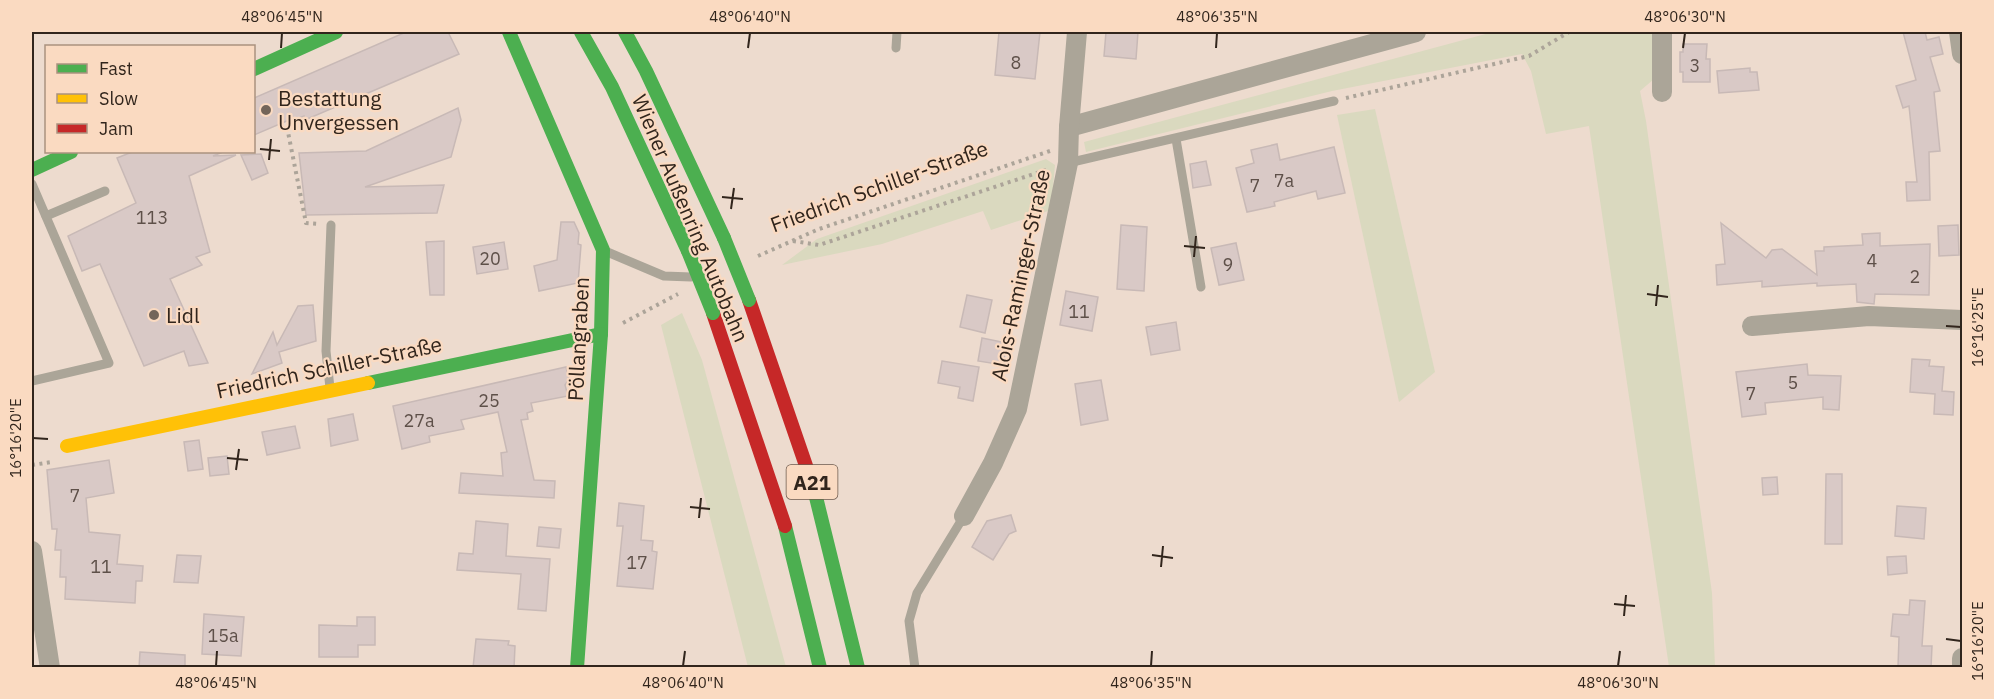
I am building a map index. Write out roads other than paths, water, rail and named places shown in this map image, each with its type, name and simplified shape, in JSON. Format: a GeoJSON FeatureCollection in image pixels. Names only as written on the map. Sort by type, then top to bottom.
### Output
{"type":"FeatureCollection","features":[{"type":"Feature","properties":{"kind":"main road","name":"Pöllangraben"},"geometry":{"type":"LineString","coordinates":[[509,32],[603,250],[602,334],[577,668]]}},
{"type":"Feature","properties":{"kind":"main road","name":"Wiener Außenring Autobahn"},"geometry":{"type":"LineString","coordinates":[[581,32],[612,87],[688,251],[713,313],[781,511],[819,668]]}},
{"type":"Feature","properties":{"kind":"main road","name":"Wiener Außenring Autobahn"},"geometry":{"type":"LineString","coordinates":[[625,32],[646,71],[724,238],[749,300],[819,502],[858,668]]}},
{"type":"Feature","properties":{"kind":"main road"},"geometry":{"type":"LineString","coordinates":[[255,69],[326,34]]}},
{"type":"Feature","properties":{"kind":"main road"},"geometry":{"type":"LineString","coordinates":[[32,170],[70,153]]}},
{"type":"Feature","properties":{"kind":"main road","name":"Friedrich Schiller-Straße"},"geometry":{"type":"LineString","coordinates":[[67,446],[602,334]]}},
{"type":"Feature","properties":{"kind":"street","name":"Alois-Raminger-Straße"},"geometry":{"type":"LineString","coordinates":[[964,516],[993,463],[1017,409],[1068,145],[1077,32]]}},
{"type":"Feature","properties":{"kind":"street"},"geometry":{"type":"LineString","coordinates":[[1068,145],[1416,32]]}},
{"type":"Feature","properties":{"kind":"street"},"geometry":{"type":"LineString","coordinates":[[1662,32],[1662,92]]}},
{"type":"Feature","properties":{"kind":"street"},"geometry":{"type":"LineString","coordinates":[[1752,326],[1869,316],[1962,320]]}},
{"type":"Feature","properties":{"kind":"street"},"geometry":{"type":"LineString","coordinates":[[32,551],[50,668]]}},
{"type":"Feature","properties":{"kind":"street"},"geometry":{"type":"LineString","coordinates":[[1962,658],[1962,668]]}},
{"type":"Feature","properties":{"kind":"lane"},"geometry":{"type":"LineString","coordinates":[[896,48],[897,32]]}},
{"type":"Feature","properties":{"kind":"lane"},"geometry":{"type":"LineString","coordinates":[[1068,145],[1176,139],[1334,101]]}},
{"type":"Feature","properties":{"kind":"lane"},"geometry":{"type":"LineString","coordinates":[[1176,139],[1200,287]]}},
{"type":"Feature","properties":{"kind":"lane"},"geometry":{"type":"LineString","coordinates":[[32,184],[109,363],[32,381]]}},
{"type":"Feature","properties":{"kind":"lane"},"geometry":{"type":"LineString","coordinates":[[46,216],[105,191]]}},
{"type":"Feature","properties":{"kind":"lane"},"geometry":{"type":"LineString","coordinates":[[331,390],[326,351],[332,225]]}},
{"type":"Feature","properties":{"kind":"lane"},"geometry":{"type":"LineString","coordinates":[[603,250],[664,276],[708,278]]}},
{"type":"Feature","properties":{"kind":"lane"},"geometry":{"type":"LineString","coordinates":[[915,668],[909,621],[917,593],[964,516]]}},
{"type":"Feature","properties":{"kind":"place","name":"Bestattung Unvergessen"},"geometry":{"type":"Point","coordinates":[266,110]}},
{"type":"Feature","properties":{"kind":"place","name":"Lidl"},"geometry":{"type":"Point","coordinates":[154,315]}}]}
